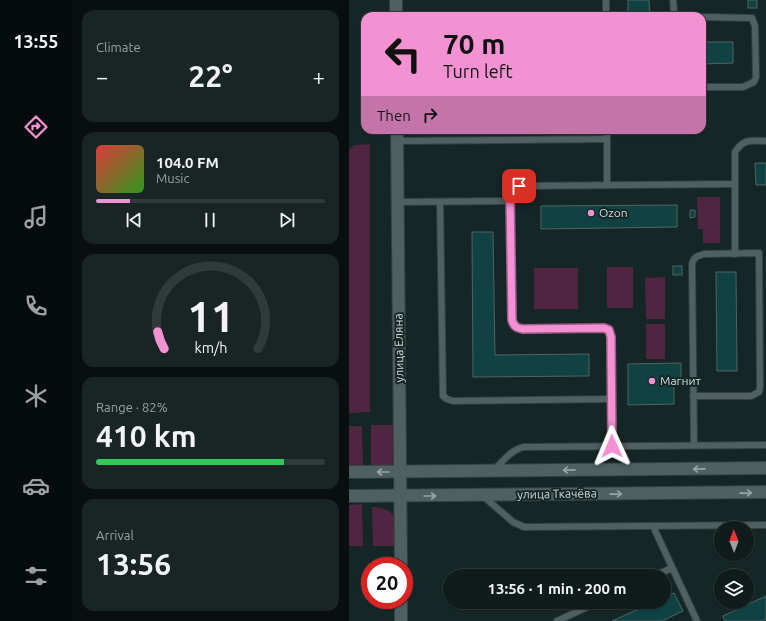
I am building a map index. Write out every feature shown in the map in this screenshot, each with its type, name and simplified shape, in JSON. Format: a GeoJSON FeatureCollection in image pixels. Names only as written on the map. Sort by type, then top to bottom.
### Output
{"type":"FeatureCollection","features":[{"type":"Feature","properties":{"kind":"street"},"geometry":{"type":"LineString","coordinates":[[396,0],[396,12]]}},
{"type":"Feature","properties":{"kind":"street","name":"улица Еляна"},"geometry":{"type":"LineString","coordinates":[[397,135],[401,557]]}},
{"type":"Feature","properties":{"kind":"street","name":"улица Ткачёва"},"geometry":{"type":"LineString","coordinates":[[349,472],[766,468]]}},
{"type":"Feature","properties":{"kind":"street","name":"улица Ткачёва"},"geometry":{"type":"LineString","coordinates":[[349,496],[766,492]]}},
{"type":"Feature","properties":{"kind":"street"},"geometry":{"type":"LineString","coordinates":[[401,609],[401,621]]}},
{"type":"Feature","properties":{"kind":"lane"},"geometry":{"type":"LineString","coordinates":[[606,0],[606,12]]}},
{"type":"Feature","properties":{"kind":"lane"},"geometry":{"type":"LineString","coordinates":[[673,0],[674,12]]}},
{"type":"Feature","properties":{"kind":"lane"},"geometry":{"type":"LineString","coordinates":[[706,17],[752,18],[755,21],[756,69],[754,82],[750,86],[706,88]]}},
{"type":"Feature","properties":{"kind":"lane"},"geometry":{"type":"LineString","coordinates":[[607,134],[607,185]]}},
{"type":"Feature","properties":{"kind":"lane"},"geometry":{"type":"LineString","coordinates":[[397,135],[607,139]]}},
{"type":"Feature","properties":{"kind":"lane"},"geometry":{"type":"LineString","coordinates":[[735,254],[735,152],[741,144],[749,141],[766,141]]}},
{"type":"Feature","properties":{"kind":"lane"},"geometry":{"type":"LineString","coordinates":[[612,446],[611,337],[609,330],[604,328],[523,329],[517,328],[513,325],[511,191],[514,187],[519,186],[735,184]]}},
{"type":"Feature","properties":{"kind":"lane"},"geometry":{"type":"LineString","coordinates":[[398,202],[510,201]]}},
{"type":"Feature","properties":{"kind":"lane"},"geometry":{"type":"LineString","coordinates":[[440,202],[443,396],[453,401],[612,399]]}},
{"type":"Feature","properties":{"kind":"lane"},"geometry":{"type":"LineString","coordinates":[[693,396],[751,396],[759,392],[759,253],[704,254],[697,255],[693,259],[692,264],[693,445]]}},
{"type":"Feature","properties":{"kind":"lane"},"geometry":{"type":"LineString","coordinates":[[494,471],[518,448],[766,445]]}},
{"type":"Feature","properties":{"kind":"lane"},"geometry":{"type":"LineString","coordinates":[[482,495],[513,522],[524,527],[766,525]]}},
{"type":"Feature","properties":{"kind":"lane"},"geometry":{"type":"LineString","coordinates":[[653,526],[697,621]]}},
{"type":"Feature","properties":{"kind":"lane"},"geometry":{"type":"LineString","coordinates":[[557,621],[583,609]]}},
{"type":"Feature","properties":{"kind":"shaded area"},"geometry":{"type":"Polygon","coordinates":[[[370,144],[370,412],[349,413],[349,150],[354,145],[370,144]]]}},
{"type":"Feature","properties":{"kind":"shaded area"},"geometry":{"type":"Polygon","coordinates":[[[697,197],[720,197],[720,243],[703,243],[703,229],[698,229],[697,197]]]}},
{"type":"Feature","properties":{"kind":"shaded area"},"geometry":{"type":"Polygon","coordinates":[[[607,267],[633,267],[633,308],[607,308],[607,267]]]}},
{"type":"Feature","properties":{"kind":"shaded area"},"geometry":{"type":"Polygon","coordinates":[[[534,268],[578,268],[578,309],[534,309],[534,268]]]}},
{"type":"Feature","properties":{"kind":"shaded area"},"geometry":{"type":"Polygon","coordinates":[[[665,277],[665,319],[646,319],[645,278],[665,277]]]}},
{"type":"Feature","properties":{"kind":"shaded area"},"geometry":{"type":"Polygon","coordinates":[[[646,324],[665,324],[665,359],[646,359],[646,324]]]}},
{"type":"Feature","properties":{"kind":"shaded area"},"geometry":{"type":"Polygon","coordinates":[[[371,425],[396,425],[395,461],[387,467],[371,469],[371,425]]]}},
{"type":"Feature","properties":{"kind":"shaded area"},"geometry":{"type":"Polygon","coordinates":[[[349,426],[362,426],[363,469],[349,469],[349,426]]]}},
{"type":"Feature","properties":{"kind":"shaded area"},"geometry":{"type":"Polygon","coordinates":[[[362,504],[363,546],[349,546],[349,505],[362,504]]]}},
{"type":"Feature","properties":{"kind":"shaded area"},"geometry":{"type":"Polygon","coordinates":[[[372,507],[388,510],[395,518],[397,546],[373,546],[372,507]]]}},
{"type":"Feature","properties":{"kind":"building"},"geometry":{"type":"Polygon","coordinates":[[[628,0],[649,0],[650,12],[628,12],[628,0]]]}},
{"type":"Feature","properties":{"kind":"building"},"geometry":{"type":"Polygon","coordinates":[[[748,0],[757,0],[757,8],[748,8],[748,0]]]}},
{"type":"Feature","properties":{"kind":"building"},"geometry":{"type":"Polygon","coordinates":[[[706,42],[733,42],[733,63],[706,64],[706,42]]]}},
{"type":"Feature","properties":{"kind":"building"},"geometry":{"type":"Polygon","coordinates":[[[755,163],[766,163],[766,185],[756,185],[755,163]]]}},
{"type":"Feature","properties":{"kind":"building"},"geometry":{"type":"Polygon","coordinates":[[[677,205],[677,227],[541,229],[541,206],[677,205]]]}},
{"type":"Feature","properties":{"kind":"building"},"geometry":{"type":"Polygon","coordinates":[[[690,210],[695,210],[695,217],[690,218],[690,210]]]}},
{"type":"Feature","properties":{"kind":"building"},"geometry":{"type":"Polygon","coordinates":[[[472,232],[493,232],[495,355],[589,354],[589,376],[473,377],[472,232]]]}},
{"type":"Feature","properties":{"kind":"building"},"geometry":{"type":"Polygon","coordinates":[[[673,266],[682,266],[682,275],[673,275],[673,266]]]}},
{"type":"Feature","properties":{"kind":"building"},"geometry":{"type":"Polygon","coordinates":[[[716,272],[736,272],[737,371],[717,371],[716,272]]]}},
{"type":"Feature","properties":{"kind":"building"},"geometry":{"type":"Polygon","coordinates":[[[681,363],[681,384],[674,384],[674,404],[628,405],[628,364],[681,363]]]}},
{"type":"Feature","properties":{"kind":"building"},"geometry":{"type":"Polygon","coordinates":[[[674,593],[683,611],[662,621],[612,621],[639,609],[671,609],[671,594],[674,593]]]}},
{"type":"Feature","properties":{"kind":"building"},"geometry":{"type":"Polygon","coordinates":[[[766,596],[766,619],[762,621],[725,621],[723,616],[738,609],[754,609],[754,602],[766,596]]]}},
{"type":"Feature","properties":{"kind":"place","name":"Ozon"},"geometry":{"type":"Point","coordinates":[591,213]}},
{"type":"Feature","properties":{"kind":"place","name":"Магнит"},"geometry":{"type":"Point","coordinates":[652,381]}},
{"type":"Feature","properties":{"kind":"route"},"geometry":{"type":"LineString","coordinates":[[519,186],[514,187],[510,196],[513,325],[517,328],[523,329],[604,328],[609,330],[611,337],[612,446]]}}]}
